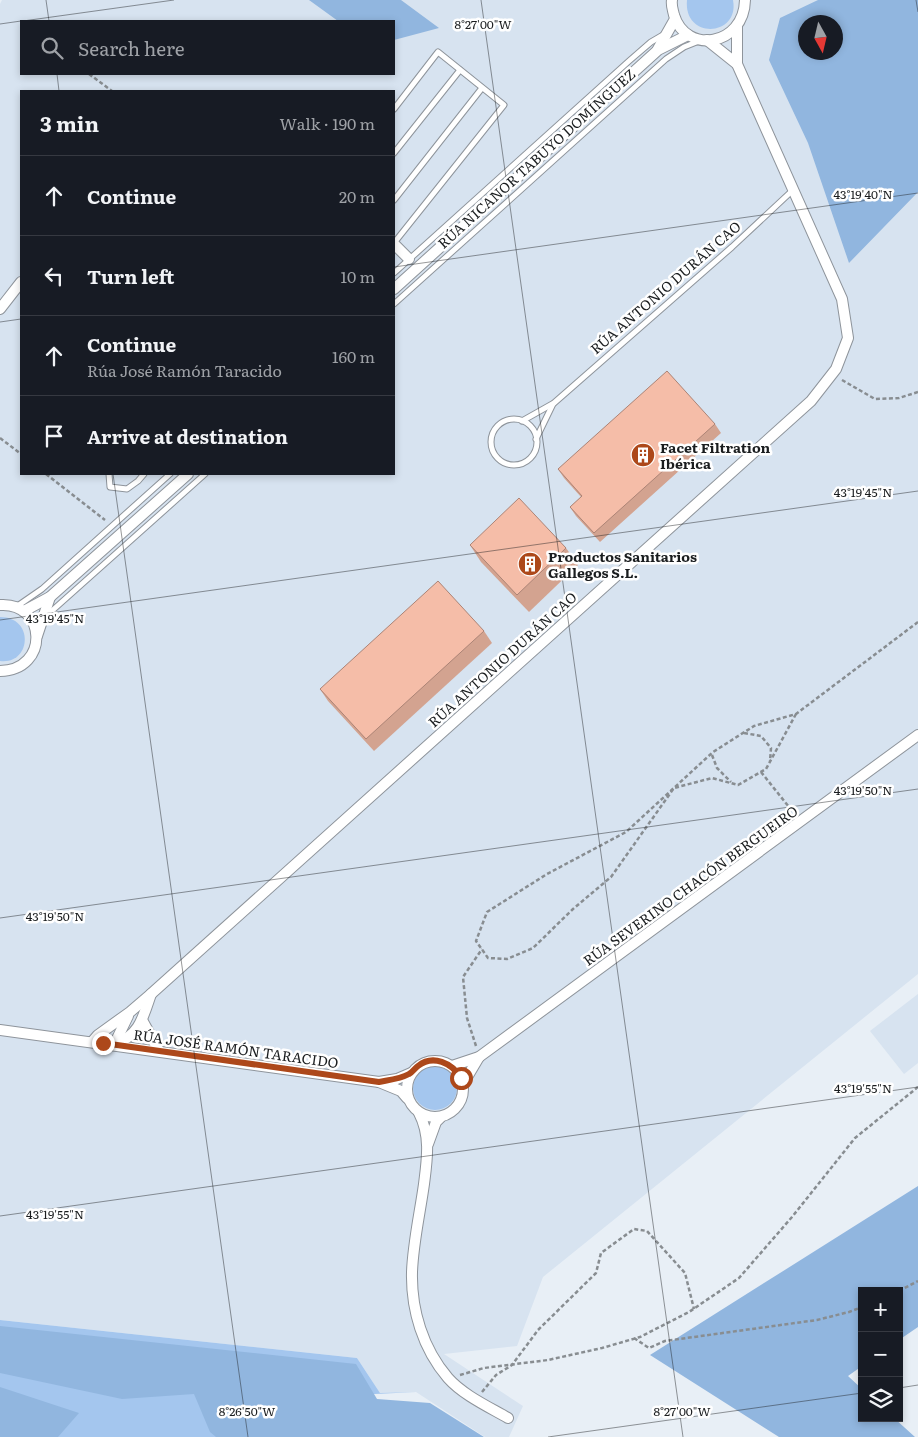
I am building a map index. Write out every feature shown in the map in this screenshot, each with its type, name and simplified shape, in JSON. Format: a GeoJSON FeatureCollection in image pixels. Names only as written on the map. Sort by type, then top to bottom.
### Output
{"type":"FeatureCollection","features":[{"type":"Feature","properties":{"kind":"street","name":"RÚA ANTONIO DURÁN CAO"},"geometry":{"type":"LineString","coordinates":[[92,1042],[98,1035],[151,994],[811,401],[836,369],[848,338],[842,299],[737,64],[737,27],[744,14],[745,0]]}},
{"type":"Feature","properties":{"kind":"street"},"geometry":{"type":"LineString","coordinates":[[671,2],[679,25],[688,35]]}},
{"type":"Feature","properties":{"kind":"street","name":"RÚA NICANOR TABUYO DOMÍNGUEZ"},"geometry":{"type":"LineString","coordinates":[[658,50],[676,19]]}},
{"type":"Feature","properties":{"kind":"street"},"geometry":{"type":"LineString","coordinates":[[704,40],[725,36],[737,27]]}},
{"type":"Feature","properties":{"kind":"street","name":"RÚA ANTONIO DURÁN CAO"},"geometry":{"type":"LineString","coordinates":[[688,35],[704,40],[737,64]]}},
{"type":"Feature","properties":{"kind":"street","name":"RÚA NICANOR TABUYO DOMÍNGUEZ"},"geometry":{"type":"LineString","coordinates":[[395,288],[658,50],[688,35]]}},
{"type":"Feature","properties":{"kind":"street"},"geometry":{"type":"LineString","coordinates":[[395,244],[409,258]]}},
{"type":"Feature","properties":{"kind":"street"},"geometry":{"type":"LineString","coordinates":[[0,309],[20,283]]}},
{"type":"Feature","properties":{"kind":"street"},"geometry":{"type":"LineString","coordinates":[[20,609],[50,598],[187,475]]}},
{"type":"Feature","properties":{"kind":"street"},"geometry":{"type":"LineString","coordinates":[[0,671],[10,671],[19,668],[32,654],[50,598]]}},
{"type":"Feature","properties":{"kind":"street"},"geometry":{"type":"LineString","coordinates":[[0,605],[20,609],[31,618],[37,636]]}},
{"type":"Feature","properties":{"kind":"street","name":"RÚA SEVERINO CHACÓN BERGUEIRO"},"geometry":{"type":"LineString","coordinates":[[452,1066],[479,1057],[918,736]]}},
{"type":"Feature","properties":{"kind":"street","name":"RÚA ANTONIO DURÁN CAO"},"geometry":{"type":"LineString","coordinates":[[114,1044],[126,1040],[135,1032],[142,1020],[151,994]]}},
{"type":"Feature","properties":{"kind":"street","name":"RÚA ANTONIO DURÁN CAO"},"geometry":{"type":"LineString","coordinates":[[114,1044],[130,1012]]}},
{"type":"Feature","properties":{"kind":"street"},"geometry":{"type":"LineString","coordinates":[[142,1020],[159,1051]]}},
{"type":"Feature","properties":{"kind":"street","name":"RÚA JOSÉ RAMÓN TARACIDO"},"geometry":{"type":"LineString","coordinates":[[0,1030],[114,1044],[379,1082],[401,1091],[407,1098]]}},
{"type":"Feature","properties":{"kind":"street","name":"RÚA SEVERINO CHACÓN BERGUEIRO"},"geometry":{"type":"LineString","coordinates":[[463,1084],[479,1057]]}},
{"type":"Feature","properties":{"kind":"street"},"geometry":{"type":"LineString","coordinates":[[419,1113],[433,1118],[449,1114],[456,1109],[463,1093],[463,1084],[452,1066],[434,1060],[425,1062],[417,1066],[407,1081],[407,1098],[419,1113],[425,1128],[428,1145]]}},
{"type":"Feature","properties":{"kind":"street","name":"RÚA JOSÉ RAMÓN TARACIDO"},"geometry":{"type":"LineString","coordinates":[[379,1082],[397,1079],[411,1073]]}},
{"type":"Feature","properties":{"kind":"street"},"geometry":{"type":"LineString","coordinates":[[441,1117],[436,1122],[428,1145],[412,1272],[414,1300],[420,1331],[432,1355],[449,1379],[475,1399],[508,1418]]}},
{"type":"Feature","properties":{"kind":"lane","name":"RÚA NICANOR TABUYO DOMÍNGUEZ"},"geometry":{"type":"LineString","coordinates":[[395,271],[636,55],[651,42],[668,32]]}},
{"type":"Feature","properties":{"kind":"lane","name":"RÚA NICANOR TABUYO DOMÍNGUEZ"},"geometry":{"type":"LineString","coordinates":[[395,303],[666,59],[684,47],[704,40]]}},
{"type":"Feature","properties":{"kind":"lane"},"geometry":{"type":"LineString","coordinates":[[395,107],[438,52],[504,105],[395,242]]}},
{"type":"Feature","properties":{"kind":"lane"},"geometry":{"type":"LineString","coordinates":[[395,152],[460,70]]}},
{"type":"Feature","properties":{"kind":"lane"},"geometry":{"type":"LineString","coordinates":[[395,199],[482,88]]}},
{"type":"Feature","properties":{"kind":"lane","name":"RÚA ANTONIO DURÁN CAO"},"geometry":{"type":"LineString","coordinates":[[554,403],[794,190]]}},
{"type":"Feature","properties":{"kind":"lane"},"geometry":{"type":"LineString","coordinates":[[522,421],[554,403]]}},
{"type":"Feature","properties":{"kind":"lane"},"geometry":{"type":"LineString","coordinates":[[536,439],[554,403]]}},
{"type":"Feature","properties":{"kind":"lane"},"geometry":{"type":"LineString","coordinates":[[510,420],[522,421],[533,429],[536,439],[536,447],[533,453],[522,463],[509,464],[502,462],[494,454],[491,444],[492,434],[497,427],[503,422],[510,420]]}},
{"type":"Feature","properties":{"kind":"lane"},"geometry":{"type":"LineString","coordinates":[[109,475],[110,487],[126,489],[143,475]]}},
{"type":"Feature","properties":{"kind":"lane"},"geometry":{"type":"LineString","coordinates":[[20,609],[169,475]]}},
{"type":"Feature","properties":{"kind":"lane"},"geometry":{"type":"LineString","coordinates":[[42,619],[204,475]]}},
{"type":"Feature","properties":{"kind":"path"},"geometry":{"type":"LineString","coordinates":[[90,75],[111,90]]}},
{"type":"Feature","properties":{"kind":"path"},"geometry":{"type":"LineString","coordinates":[[832,374],[875,399],[899,398],[918,392]]}},
{"type":"Feature","properties":{"kind":"path"},"geometry":{"type":"LineString","coordinates":[[0,438],[20,453]]}},
{"type":"Feature","properties":{"kind":"path"},"geometry":{"type":"LineString","coordinates":[[47,475],[112,526]]}},
{"type":"Feature","properties":{"kind":"path"},"geometry":{"type":"LineString","coordinates":[[796,714],[766,769],[738,785],[712,778],[674,788],[611,877],[573,909],[532,948],[507,959],[488,958],[476,941],[487,912],[547,874],[626,832],[711,754],[754,726],[796,714],[918,622]]}},
{"type":"Feature","properties":{"kind":"path"},"geometry":{"type":"LineString","coordinates":[[744,732],[761,736],[771,748],[770,763]]}},
{"type":"Feature","properties":{"kind":"path"},"geometry":{"type":"LineString","coordinates":[[711,754],[717,768],[732,784]]}},
{"type":"Feature","properties":{"kind":"path"},"geometry":{"type":"LineString","coordinates":[[761,772],[800,822]]}},
{"type":"Feature","properties":{"kind":"path"},"geometry":{"type":"LineString","coordinates":[[479,1057],[467,1018],[463,977],[482,949]]}},
{"type":"Feature","properties":{"kind":"path"},"geometry":{"type":"LineString","coordinates":[[449,1379],[484,1368],[548,1360],[602,1348],[634,1338],[694,1308],[739,1278],[792,1217],[855,1138],[918,1087]]}},
{"type":"Feature","properties":{"kind":"path"},"geometry":{"type":"LineString","coordinates":[[475,1399],[496,1375],[512,1365],[538,1330],[596,1274],[601,1253],[634,1229],[647,1232],[684,1273],[694,1308]]}},
{"type":"Feature","properties":{"kind":"path"},"geometry":{"type":"LineString","coordinates":[[903,1289],[918,1281]]}},
{"type":"Feature","properties":{"kind":"path"},"geometry":{"type":"LineString","coordinates":[[634,1338],[649,1348],[665,1341],[817,1320],[858,1308]]}},
{"type":"Feature","properties":{"kind":"shaded area"},"geometry":{"type":"Polygon","coordinates":[[[2,0],[918,0],[918,974],[543,1277],[517,1346],[444,1354],[523,1406],[509,1437],[485,1437],[416,1392],[380,1393],[357,1358],[0,1320],[0,4],[2,0]]]}},
{"type":"Feature","properties":{"kind":"shaded area"},"geometry":{"type":"Polygon","coordinates":[[[309,0],[401,0],[439,28],[395,40],[395,20],[337,20],[309,0]]]}},
{"type":"Feature","properties":{"kind":"shaded area"},"geometry":{"type":"Polygon","coordinates":[[[687,0],[733,0],[733,12],[728,21],[720,27],[711,29],[702,27],[693,22],[688,13],[687,0]]]}},
{"type":"Feature","properties":{"kind":"shaded area"},"geometry":{"type":"Polygon","coordinates":[[[818,0],[918,0],[918,192],[849,263],[808,143],[769,60],[780,18],[818,0]]]}},
{"type":"Feature","properties":{"kind":"shaded area"},"geometry":{"type":"Polygon","coordinates":[[[0,617],[11,619],[19,624],[24,632],[23,649],[18,656],[10,660],[0,661],[0,617]]]}},
{"type":"Feature","properties":{"kind":"shaded area"},"geometry":{"type":"Polygon","coordinates":[[[918,994],[918,1063],[904,1074],[870,1031],[918,994]]]}},
{"type":"Feature","properties":{"kind":"shaded area"},"geometry":{"type":"Polygon","coordinates":[[[435,1066],[447,1070],[453,1076],[457,1088],[453,1100],[447,1106],[435,1110],[423,1106],[417,1100],[413,1088],[417,1076],[423,1070],[435,1066]]]}},
{"type":"Feature","properties":{"kind":"shaded area"},"geometry":{"type":"Polygon","coordinates":[[[918,1186],[918,1327],[903,1337],[903,1287],[858,1287],[858,1369],[848,1376],[858,1385],[858,1422],[898,1422],[915,1437],[779,1437],[650,1355],[918,1186]]]}},
{"type":"Feature","properties":{"kind":"shaded area"},"geometry":{"type":"Polygon","coordinates":[[[0,1320],[357,1358],[380,1393],[416,1392],[355,1395],[345,1437],[0,1437],[0,1320]]]}},
{"type":"Feature","properties":{"kind":"shaded area"},"geometry":{"type":"Polygon","coordinates":[[[0,1326],[356,1364],[377,1399],[430,1403],[484,1437],[216,1437],[210,1432],[194,1394],[122,1399],[0,1373],[0,1326]]]}},
{"type":"Feature","properties":{"kind":"shaded area"},"geometry":{"type":"Polygon","coordinates":[[[0,1387],[79,1413],[58,1437],[0,1437],[0,1387]]]}},
{"type":"Feature","properties":{"kind":"building","name":"Facet Filtration Ibérica"},"geometry":{"type":"Polygon","coordinates":[[[667,371],[715,424],[594,533],[570,507],[582,496],[558,469],[667,371]]]}},
{"type":"Feature","properties":{"kind":"building","name":"Productos Sanitarios Gallegos S.L."},"geometry":{"type":"Polygon","coordinates":[[[519,498],[566,548],[517,595],[470,545],[519,498]]]}},
{"type":"Feature","properties":{"kind":"building"},"geometry":{"type":"Polygon","coordinates":[[[438,581],[484,631],[366,739],[320,689],[438,581]]]}},
{"type":"Feature","properties":{"kind":"place","name":"Facet Filtration Ibérica"},"geometry":{"type":"Point","coordinates":[643,455]}},
{"type":"Feature","properties":{"kind":"place","name":"Productos Sanitarios Gallegos S.L."},"geometry":{"type":"Point","coordinates":[530,564]}},
{"type":"Feature","properties":{"kind":"route"},"geometry":{"type":"LineString","coordinates":[[103,1043],[379,1082],[397,1079],[411,1073],[417,1066],[434,1060],[452,1066],[461,1078]]}}]}
